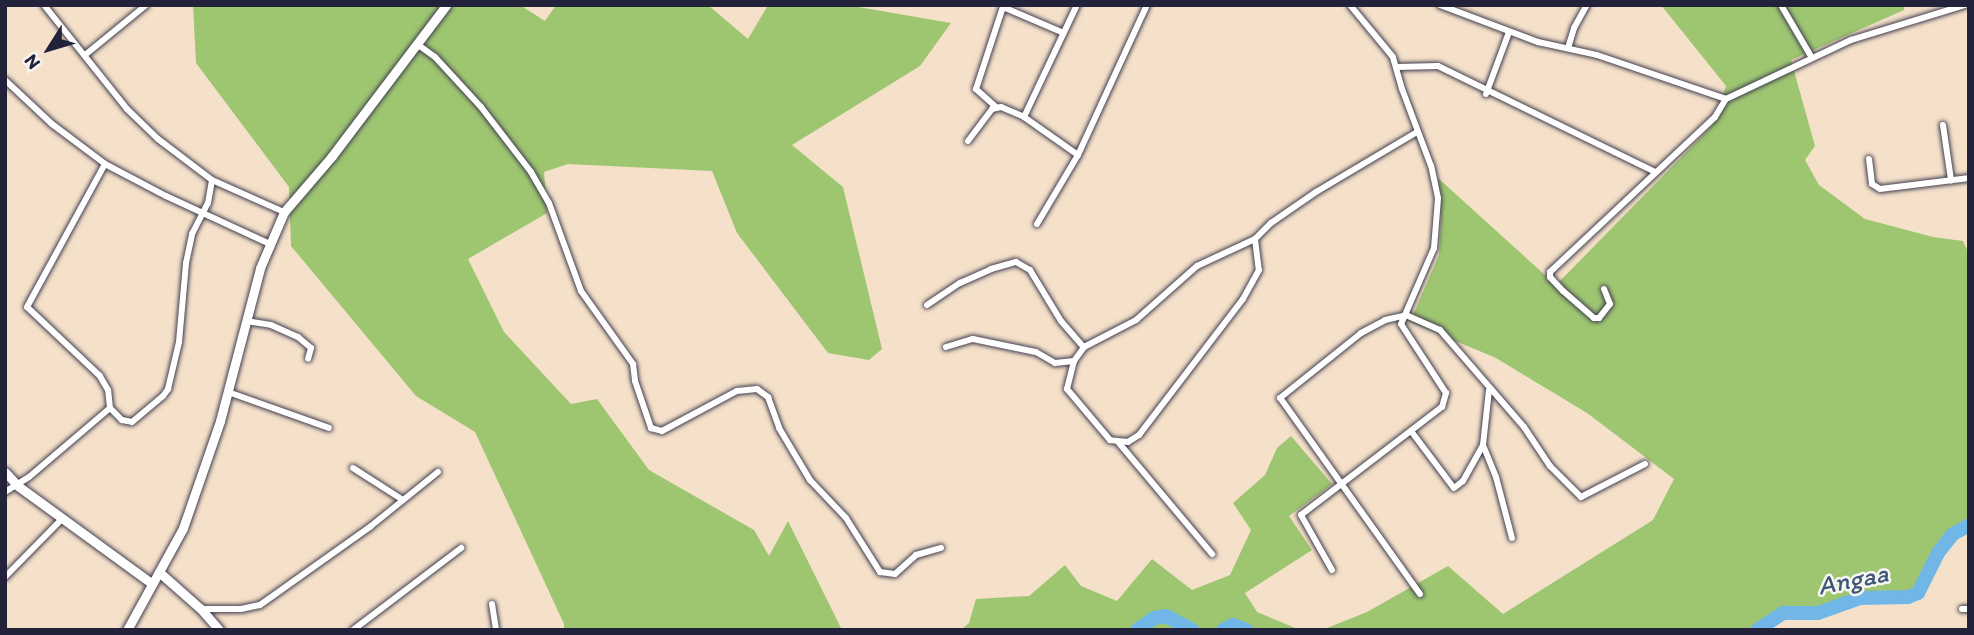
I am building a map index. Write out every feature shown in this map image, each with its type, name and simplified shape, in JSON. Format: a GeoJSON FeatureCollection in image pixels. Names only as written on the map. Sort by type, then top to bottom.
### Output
{"type":"FeatureCollection","features":[{"type":"Feature","properties":{"kind":"street"},"geometry":{"type":"LineString","coordinates":[[55,5],[46,8],[142,124],[212,180],[284,212]]}},
{"type":"Feature","properties":{"kind":"street"},"geometry":{"type":"LineString","coordinates":[[85,55],[146,5]]}},
{"type":"Feature","properties":{"kind":"street"},"geometry":{"type":"LineString","coordinates":[[127,630],[183,528],[228,392],[270,244],[284,212],[332,156],[446,5]]}},
{"type":"Feature","properties":{"kind":"street"},"geometry":{"type":"LineString","coordinates":[[1024,117],[1077,5]]}},
{"type":"Feature","properties":{"kind":"street"},"geometry":{"type":"LineString","coordinates":[[1037,223],[1078,155],[1147,5]]}},
{"type":"Feature","properties":{"kind":"street"},"geometry":{"type":"LineString","coordinates":[[1332,570],[1301,518],[1304,512],[1442,407],[1446,393],[1402,329],[1434,248],[1438,198],[1431,166],[1417,132],[1397,67],[1384,44],[1350,5]]}},
{"type":"Feature","properties":{"kind":"street"},"geometry":{"type":"LineString","coordinates":[[1440,5],[1509,32],[1597,55],[1726,99]]}},
{"type":"Feature","properties":{"kind":"street"},"geometry":{"type":"LineString","coordinates":[[1781,5],[1812,58]]}},
{"type":"Feature","properties":{"kind":"street"},"geometry":{"type":"LineString","coordinates":[[1604,289],[1609,304],[1600,318],[1594,318],[1563,291],[1550,277],[1550,272],[1715,117],[1726,99],[1851,40],[1965,5]]}},
{"type":"Feature","properties":{"kind":"street"},"geometry":{"type":"LineString","coordinates":[[1568,48],[1583,6]]}},
{"type":"Feature","properties":{"kind":"street"},"geometry":{"type":"LineString","coordinates":[[1064,33],[1003,7],[976,89],[996,107],[1024,117],[1078,155]]}},
{"type":"Feature","properties":{"kind":"street"},"geometry":{"type":"LineString","coordinates":[[1487,93],[1509,32]]}},
{"type":"Feature","properties":{"kind":"street"},"geometry":{"type":"LineString","coordinates":[[417,44],[435,57],[481,107],[531,172],[550,203],[581,291],[633,365],[635,381],[651,428],[662,431],[737,391],[757,389],[768,397],[779,428],[810,480],[846,518],[880,572],[895,574],[916,555],[941,548]]}},
{"type":"Feature","properties":{"kind":"street"},"geometry":{"type":"LineString","coordinates":[[1397,67],[1438,66],[1487,93],[1655,172]]}},
{"type":"Feature","properties":{"kind":"street"},"geometry":{"type":"LineString","coordinates":[[6,84],[52,124],[105,164],[270,244]]}},
{"type":"Feature","properties":{"kind":"street"},"geometry":{"type":"LineString","coordinates":[[968,141],[996,107]]}},
{"type":"Feature","properties":{"kind":"street"},"geometry":{"type":"LineString","coordinates":[[1943,125],[1951,180]]}},
{"type":"Feature","properties":{"kind":"street"},"geometry":{"type":"LineString","coordinates":[[1255,239],[1259,270],[1256,280],[1139,435],[1128,443],[1110,440],[1067,390],[1067,381],[1074,361],[1084,347],[1136,320],[1197,265],[1255,239],[1271,223],[1326,185],[1417,132]]}},
{"type":"Feature","properties":{"kind":"street"},"geometry":{"type":"LineString","coordinates":[[1869,159],[1872,184],[1880,189],[1969,178]]}},
{"type":"Feature","properties":{"kind":"street"},"geometry":{"type":"LineString","coordinates":[[105,164],[27,307],[100,376],[108,390],[110,408],[122,420],[132,422],[168,389],[179,342],[186,263],[192,234],[210,197],[212,180]]}},
{"type":"Feature","properties":{"kind":"street"},"geometry":{"type":"LineString","coordinates":[[927,305],[971,278],[1016,262],[1030,270],[1061,321],[1084,347]]}},
{"type":"Feature","properties":{"kind":"street"},"geometry":{"type":"LineString","coordinates":[[1420,594],[1280,398],[1361,333],[1385,320],[1406,315],[1440,330],[1489,390],[1524,427],[1550,466],[1581,497],[1624,478],[1645,464]]}},
{"type":"Feature","properties":{"kind":"street"},"geometry":{"type":"LineString","coordinates":[[246,321],[271,325],[298,337],[311,348],[308,359]]}},
{"type":"Feature","properties":{"kind":"street"},"geometry":{"type":"LineString","coordinates":[[946,347],[973,339],[1036,352],[1055,363],[1074,361]]}},
{"type":"Feature","properties":{"kind":"street"},"geometry":{"type":"LineString","coordinates":[[1411,431],[1454,488],[1463,481],[1483,445],[1489,390]]}},
{"type":"Feature","properties":{"kind":"street"},"geometry":{"type":"LineString","coordinates":[[228,392],[330,428]]}},
{"type":"Feature","properties":{"kind":"street"},"geometry":{"type":"LineString","coordinates":[[5,492],[18,486],[110,408]]}},
{"type":"Feature","properties":{"kind":"street"},"geometry":{"type":"LineString","coordinates":[[1119,443],[1212,554]]}},
{"type":"Feature","properties":{"kind":"street"},"geometry":{"type":"LineString","coordinates":[[1483,445],[1496,477],[1512,538]]}},
{"type":"Feature","properties":{"kind":"street"},"geometry":{"type":"LineString","coordinates":[[353,468],[403,500]]}},
{"type":"Feature","properties":{"kind":"street"},"geometry":{"type":"LineString","coordinates":[[5,472],[18,486],[152,583]]}},
{"type":"Feature","properties":{"kind":"street"},"geometry":{"type":"LineString","coordinates":[[201,609],[241,609],[260,605],[438,472]]}},
{"type":"Feature","properties":{"kind":"street"},"geometry":{"type":"LineString","coordinates":[[5,577],[62,519]]}},
{"type":"Feature","properties":{"kind":"street"},"geometry":{"type":"LineString","coordinates":[[353,630],[461,548]]}},
{"type":"Feature","properties":{"kind":"street"},"geometry":{"type":"LineString","coordinates":[[159,572],[201,609],[219,630]]}},
{"type":"Feature","properties":{"kind":"street"},"geometry":{"type":"LineString","coordinates":[[492,604],[496,630]]}},
{"type":"Feature","properties":{"kind":"green space"},"geometry":{"type":"Polygon","coordinates":[[[193,5],[520,5],[545,21],[556,5],[708,5],[748,39],[768,5],[847,5],[951,23],[920,66],[792,145],[843,187],[882,349],[869,360],[828,353],[737,233],[712,171],[568,164],[544,172],[547,213],[468,259],[504,332],[571,404],[597,399],[649,470],[754,530],[769,556],[788,521],[842,630],[564,630],[564,624],[475,432],[416,396],[291,246],[289,187],[196,63],[193,5]]]}},
{"type":"Feature","properties":{"kind":"green space"},"geometry":{"type":"Polygon","coordinates":[[[1661,5],[1904,5],[1904,10],[1791,60],[1815,146],[1805,160],[1819,185],[1865,219],[1933,237],[1963,241],[1969,254],[1969,525],[1953,534],[1938,553],[1918,593],[1908,597],[1861,598],[1818,613],[1783,613],[1757,630],[1322,630],[1367,612],[1448,566],[1503,614],[1653,520],[1674,479],[1587,413],[1496,358],[1410,322],[1439,255],[1441,219],[1438,178],[1556,285],[1712,126],[1726,86],[1661,5]]]}},
{"type":"Feature","properties":{"kind":"green space"},"geometry":{"type":"Polygon","coordinates":[[[1291,436],[1332,484],[1289,516],[1312,550],[1245,593],[1257,612],[1300,630],[961,630],[969,623],[976,599],[1029,596],[1065,565],[1081,586],[1117,601],[1152,559],[1192,590],[1230,575],[1251,530],[1233,503],[1265,475],[1277,448],[1291,436]]]}},
{"type":"Feature","properties":{"kind":"waterway","name":"Angaa"},"geometry":{"type":"LineString","coordinates":[[1757,630],[1783,613],[1818,613],[1860,598],[1908,597],[1918,593],[1938,553],[1953,534],[1969,525]]}},
{"type":"Feature","properties":{"kind":"waterway","name":"Angaa"},"geometry":{"type":"LineString","coordinates":[[1137,630],[1154,618],[1166,616],[1192,630]]}},
{"type":"Feature","properties":{"kind":"waterway","name":"Angaa"},"geometry":{"type":"LineString","coordinates":[[1223,630],[1233,625],[1246,630]]}}]}
